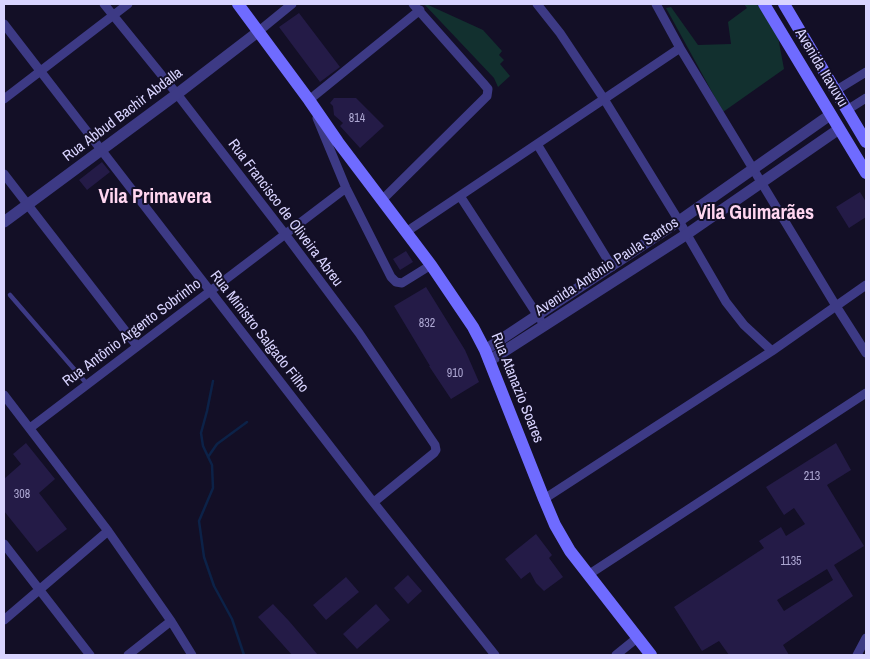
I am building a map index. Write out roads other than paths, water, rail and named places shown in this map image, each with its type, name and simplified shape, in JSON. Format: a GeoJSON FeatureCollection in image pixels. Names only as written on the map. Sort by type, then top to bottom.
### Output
{"type":"FeatureCollection","features":[{"type":"Feature","properties":{"kind":"main road","name":"Rua Atanazio Soares"},"geometry":{"type":"LineString","coordinates":[[238,4],[309,100],[333,145],[382,200],[431,265],[473,326],[487,355],[555,525],[570,551],[651,655]]}},
{"type":"Feature","properties":{"kind":"main road","name":"Avenida Itavuvu"},"geometry":{"type":"LineString","coordinates":[[764,4],[866,174]]}},
{"type":"Feature","properties":{"kind":"main road","name":"Avenida Itavuvu"},"geometry":{"type":"LineString","coordinates":[[784,4],[866,142]]}},
{"type":"Feature","properties":{"kind":"street","name":"Rua Francisco de Oliveira Abreu"},"geometry":{"type":"LineString","coordinates":[[104,4],[177,94],[285,234],[360,334],[435,445],[436,450],[434,454],[374,502]]}},
{"type":"Feature","properties":{"kind":"street"},"geometry":{"type":"LineString","coordinates":[[4,98],[128,4]]}},
{"type":"Feature","properties":{"kind":"street"},"geometry":{"type":"LineString","coordinates":[[259,31],[292,4]]}},
{"type":"Feature","properties":{"kind":"street"},"geometry":{"type":"LineString","coordinates":[[382,200],[487,96],[488,89],[413,4]]}},
{"type":"Feature","properties":{"kind":"street"},"geometry":{"type":"LineString","coordinates":[[538,4],[560,33],[604,99],[680,221],[726,302],[744,325],[772,351]]}},
{"type":"Feature","properties":{"kind":"street"},"geometry":{"type":"LineString","coordinates":[[656,4],[680,48],[866,353]]}},
{"type":"Feature","properties":{"kind":"street"},"geometry":{"type":"LineString","coordinates":[[309,100],[420,10]]}},
{"type":"Feature","properties":{"kind":"street","name":"Rua Ministro Salgado Filho"},"geometry":{"type":"LineString","coordinates":[[4,24],[374,502],[495,655]]}},
{"type":"Feature","properties":{"kind":"street","name":"Rua Abbud Bachir Abdalla"},"geometry":{"type":"LineString","coordinates":[[4,222],[259,31]]}},
{"type":"Feature","properties":{"kind":"street"},"geometry":{"type":"LineString","coordinates":[[406,232],[680,48]]}},
{"type":"Feature","properties":{"kind":"street"},"geometry":{"type":"LineString","coordinates":[[835,91],[866,72]]}},
{"type":"Feature","properties":{"kind":"street"},"geometry":{"type":"LineString","coordinates":[[847,110],[866,98]]}},
{"type":"Feature","properties":{"kind":"street","name":"Avenida Antônio Paula Santos"},"geometry":{"type":"LineString","coordinates":[[487,355],[537,316],[680,221],[830,115]]}},
{"type":"Feature","properties":{"kind":"street","name":"Avenida Antônio Paula Santos"},"geometry":{"type":"LineString","coordinates":[[487,355],[544,326],[687,234],[839,129]]}},
{"type":"Feature","properties":{"kind":"street"},"geometry":{"type":"LineString","coordinates":[[537,144],[612,267]]}},
{"type":"Feature","properties":{"kind":"street"},"geometry":{"type":"LineString","coordinates":[[333,145],[346,188],[396,282],[402,283],[431,265]]}},
{"type":"Feature","properties":{"kind":"street"},"geometry":{"type":"LineString","coordinates":[[4,174],[137,346]]}},
{"type":"Feature","properties":{"kind":"street","name":"Rua Antônio Argento Sobrinho"},"geometry":{"type":"LineString","coordinates":[[30,428],[346,188]]}},
{"type":"Feature","properties":{"kind":"street"},"geometry":{"type":"LineString","coordinates":[[460,196],[544,326]]}},
{"type":"Feature","properties":{"kind":"street"},"geometry":{"type":"LineString","coordinates":[[544,499],[772,351],[866,285]]}},
{"type":"Feature","properties":{"kind":"street"},"geometry":{"type":"LineString","coordinates":[[588,575],[866,392]]}},
{"type":"Feature","properties":{"kind":"street"},"geometry":{"type":"LineString","coordinates":[[4,395],[108,531],[171,621],[192,655]]}},
{"type":"Feature","properties":{"kind":"street"},"geometry":{"type":"LineString","coordinates":[[4,620],[108,531]]}},
{"type":"Feature","properties":{"kind":"street"},"geometry":{"type":"LineString","coordinates":[[4,544],[90,655]]}},
{"type":"Feature","properties":{"kind":"street"},"geometry":{"type":"LineString","coordinates":[[128,655],[171,621]]}},
{"type":"Feature","properties":{"kind":"street"},"geometry":{"type":"LineString","coordinates":[[616,655],[637,638]]}},
{"type":"Feature","properties":{"kind":"street"},"geometry":{"type":"LineString","coordinates":[[857,655],[866,638]]}},
{"type":"Feature","properties":{"kind":"lane"},"geometry":{"type":"LineString","coordinates":[[10,295],[87,384]]}},
{"type":"Feature","properties":{"kind":"waterway"},"geometry":{"type":"LineString","coordinates":[[213,381],[201,433],[203,446],[212,465],[213,488],[199,521],[204,557],[214,586],[232,619],[244,655]]}},
{"type":"Feature","properties":{"kind":"waterway"},"geometry":{"type":"LineString","coordinates":[[208,457],[217,444],[247,422]]}},
{"type":"Feature","properties":{"kind":"district","name":"Vila Primavera"},"geometry":{"type":"Point","coordinates":[155,198]}},
{"type":"Feature","properties":{"kind":"district","name":"Vila Guimarães"},"geometry":{"type":"Point","coordinates":[755,214]}}]}
